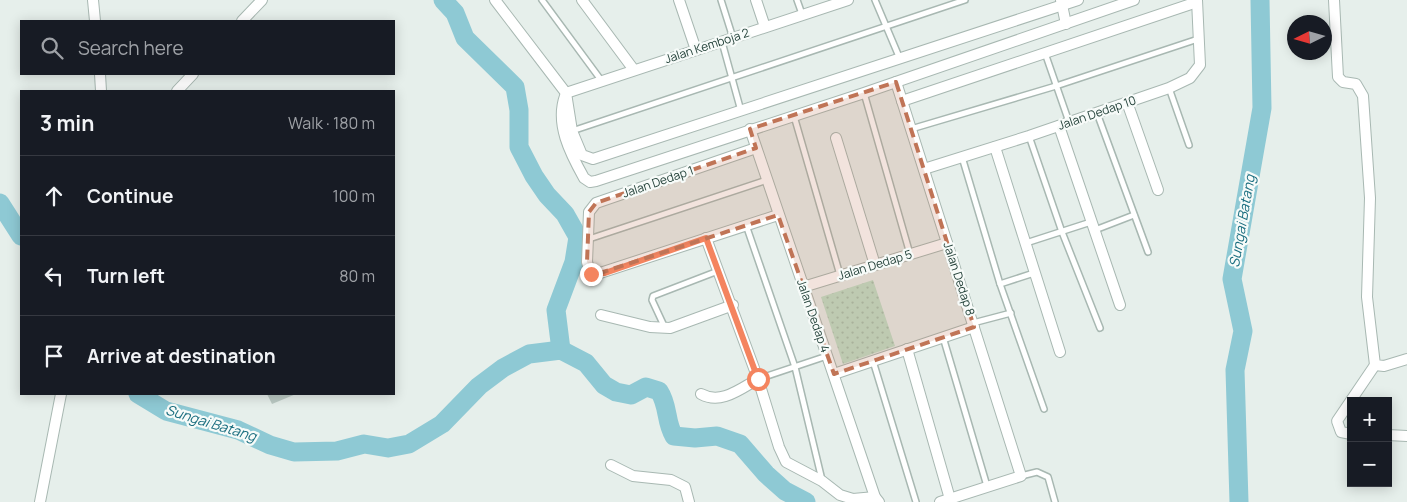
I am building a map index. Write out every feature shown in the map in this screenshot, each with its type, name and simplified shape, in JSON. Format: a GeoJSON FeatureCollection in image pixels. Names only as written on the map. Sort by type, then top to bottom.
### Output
{"type":"FeatureCollection","features":[{"type":"Feature","properties":{"kind":"street"},"geometry":{"type":"LineString","coordinates":[[93,0],[95,20]]}},
{"type":"Feature","properties":{"kind":"street"},"geometry":{"type":"LineString","coordinates":[[243,20],[262,0]]}},
{"type":"Feature","properties":{"kind":"street"},"geometry":{"type":"LineString","coordinates":[[495,0],[566,93],[572,131],[582,155],[593,160],[900,59],[1061,2],[1078,0]]}},
{"type":"Feature","properties":{"kind":"street"},"geometry":{"type":"LineString","coordinates":[[582,0],[634,70]]}},
{"type":"Feature","properties":{"kind":"street"},"geometry":{"type":"LineString","coordinates":[[678,0],[696,50]]}},
{"type":"Feature","properties":{"kind":"street"},"geometry":{"type":"LineString","coordinates":[[756,0],[765,27]]}},
{"type":"Feature","properties":{"kind":"street","name":"Jalan Kemboja 2"},"geometry":{"type":"LineString","coordinates":[[566,93],[722,42],[832,2],[848,0]]}},
{"type":"Feature","properties":{"kind":"street"},"geometry":{"type":"LineString","coordinates":[[566,93],[560,115],[564,135],[575,163],[584,178],[590,182],[864,93],[1134,0]]}},
{"type":"Feature","properties":{"kind":"street"},"geometry":{"type":"LineString","coordinates":[[1334,0],[1338,76],[1343,82],[1356,84],[1362,91],[1363,96],[1370,198],[1367,297],[1375,365],[1353,397]]}},
{"type":"Feature","properties":{"kind":"street"},"geometry":{"type":"LineString","coordinates":[[902,101],[1197,1]]}},
{"type":"Feature","properties":{"kind":"street","name":"Jalan Dedap 10"},"geometry":{"type":"LineString","coordinates":[[924,169],[1097,113],[1169,88],[1190,78],[1198,70],[1200,64],[1197,1]]}},
{"type":"Feature","properties":{"kind":"street"},"geometry":{"type":"LineString","coordinates":[[1061,2],[1066,24]]}},
{"type":"Feature","properties":{"kind":"street"},"geometry":{"type":"LineString","coordinates":[[100,75],[101,90]]}},
{"type":"Feature","properties":{"kind":"street"},"geometry":{"type":"LineString","coordinates":[[178,90],[192,75]]}},
{"type":"Feature","properties":{"kind":"street","name":"Jalan Dedap 8"},"geometry":{"type":"LineString","coordinates":[[896,82],[1021,476]]}},
{"type":"Feature","properties":{"kind":"street"},"geometry":{"type":"LineString","coordinates":[[1127,102],[1158,190]]}},
{"type":"Feature","properties":{"kind":"street"},"geometry":{"type":"LineString","coordinates":[[1064,124],[1093,226],[1120,305]]}},
{"type":"Feature","properties":{"kind":"street","name":"Jalan Dedap 4"},"geometry":{"type":"LineString","coordinates":[[750,129],[876,500]]}},
{"type":"Feature","properties":{"kind":"street"},"geometry":{"type":"LineString","coordinates":[[836,138],[874,265]]}},
{"type":"Feature","properties":{"kind":"street"},"geometry":{"type":"LineString","coordinates":[[995,147],[1060,352]]}},
{"type":"Feature","properties":{"kind":"street","name":"Jalan Dedap 1"},"geometry":{"type":"LineString","coordinates":[[706,238],[597,275],[591,274],[588,267],[590,212],[596,203],[756,148]]}},
{"type":"Feature","properties":{"kind":"street"},"geometry":{"type":"LineString","coordinates":[[778,215],[706,238],[732,305],[779,447],[786,462],[822,482],[847,499],[876,500]]}},
{"type":"Feature","properties":{"kind":"street","name":"Jalan Dedap 5"},"geometry":{"type":"LineString","coordinates":[[803,287],[947,243]]}},
{"type":"Feature","properties":{"kind":"street"},"geometry":{"type":"LineString","coordinates":[[601,315],[665,328],[674,328],[732,305]]}},
{"type":"Feature","properties":{"kind":"street"},"geometry":{"type":"LineString","coordinates":[[834,374],[973,325]]}},
{"type":"Feature","properties":{"kind":"street"},"geometry":{"type":"LineString","coordinates":[[907,349],[945,500],[1021,476]]}},
{"type":"Feature","properties":{"kind":"street"},"geometry":{"type":"LineString","coordinates":[[1375,365],[1384,366],[1407,359]]}},
{"type":"Feature","properties":{"kind":"street"},"geometry":{"type":"LineString","coordinates":[[701,394],[709,399],[718,399],[758,379]]}},
{"type":"Feature","properties":{"kind":"street"},"geometry":{"type":"LineString","coordinates":[[40,502],[62,395]]}},
{"type":"Feature","properties":{"kind":"street"},"geometry":{"type":"LineString","coordinates":[[1347,406],[1337,421],[1341,432],[1347,433]]}},
{"type":"Feature","properties":{"kind":"street"},"geometry":{"type":"LineString","coordinates":[[1392,435],[1407,436]]}},
{"type":"Feature","properties":{"kind":"street"},"geometry":{"type":"LineString","coordinates":[[611,465],[634,476],[678,482],[685,487],[689,502]]}},
{"type":"Feature","properties":{"kind":"lane"},"geometry":{"type":"LineString","coordinates":[[542,0],[601,80]]}},
{"type":"Feature","properties":{"kind":"lane"},"geometry":{"type":"LineString","coordinates":[[721,0],[733,38]]}},
{"type":"Feature","properties":{"kind":"lane"},"geometry":{"type":"LineString","coordinates":[[798,0],[802,14]]}},
{"type":"Feature","properties":{"kind":"lane"},"geometry":{"type":"LineString","coordinates":[[875,0],[884,27],[900,59]]}},
{"type":"Feature","properties":{"kind":"lane"},"geometry":{"type":"LineString","coordinates":[[572,131],[965,0]]}},
{"type":"Feature","properties":{"kind":"lane"},"geometry":{"type":"LineString","coordinates":[[911,129],[1056,86],[1198,39]]}},
{"type":"Feature","properties":{"kind":"lane"},"geometry":{"type":"LineString","coordinates":[[722,42],[741,112]]}},
{"type":"Feature","properties":{"kind":"lane"},"geometry":{"type":"LineString","coordinates":[[1045,52],[1056,86],[1064,124]]}},
{"type":"Feature","properties":{"kind":"lane"},"geometry":{"type":"LineString","coordinates":[[1169,88],[1189,145]]}},
{"type":"Feature","properties":{"kind":"lane"},"geometry":{"type":"LineString","coordinates":[[864,93],[910,254]]}},
{"type":"Feature","properties":{"kind":"lane"},"geometry":{"type":"LineString","coordinates":[[1097,113],[1148,252]]}},
{"type":"Feature","properties":{"kind":"lane"},"geometry":{"type":"LineString","coordinates":[[794,116],[840,276]]}},
{"type":"Feature","properties":{"kind":"lane"},"geometry":{"type":"LineString","coordinates":[[1029,136],[1062,232],[1100,328]]}},
{"type":"Feature","properties":{"kind":"lane"},"geometry":{"type":"LineString","coordinates":[[962,157],[1000,284],[1044,409]]}},
{"type":"Feature","properties":{"kind":"lane"},"geometry":{"type":"LineString","coordinates":[[590,239],[768,180]]}},
{"type":"Feature","properties":{"kind":"lane"},"geometry":{"type":"LineString","coordinates":[[1026,243],[1062,232],[1134,215]]}},
{"type":"Feature","properties":{"kind":"lane"},"geometry":{"type":"LineString","coordinates":[[746,225],[795,367],[822,482]]}},
{"type":"Feature","properties":{"kind":"lane"},"geometry":{"type":"LineString","coordinates":[[665,328],[652,300],[653,296],[718,271]]}},
{"type":"Feature","properties":{"kind":"lane"},"geometry":{"type":"LineString","coordinates":[[1000,284],[1034,273]]}},
{"type":"Feature","properties":{"kind":"lane"},"geometry":{"type":"LineString","coordinates":[[973,325],[1010,313]]}},
{"type":"Feature","properties":{"kind":"lane"},"geometry":{"type":"LineString","coordinates":[[943,337],[987,486]]}},
{"type":"Feature","properties":{"kind":"lane"},"geometry":{"type":"LineString","coordinates":[[758,379],[827,356]]}},
{"type":"Feature","properties":{"kind":"lane"},"geometry":{"type":"LineString","coordinates":[[873,361],[916,502]]}},
{"type":"Feature","properties":{"kind":"lane"},"geometry":{"type":"LineString","coordinates":[[1021,476],[1037,472],[1048,477],[1054,502]]}},
{"type":"Feature","properties":{"kind":"highlighted area"},"geometry":{"type":"Polygon","coordinates":[[[896,82],[974,327],[834,374],[778,215],[594,275],[587,262],[589,212],[596,203],[756,148],[750,129],[896,82]]]}},
{"type":"Feature","properties":{"kind":"green space"},"geometry":{"type":"Polygon","coordinates":[[[873,280],[895,346],[843,364],[821,297],[873,280]]]}},
{"type":"Feature","properties":{"kind":"building"},"geometry":{"type":"Polygon","coordinates":[[[268,395],[294,395],[272,404],[268,395]]]}},
{"type":"Feature","properties":{"kind":"waterway"},"geometry":{"type":"LineString","coordinates":[[443,0],[455,13],[465,38],[515,87],[519,110],[519,147],[534,176],[547,195],[565,214],[578,237],[574,262],[556,310],[561,350]]}},
{"type":"Feature","properties":{"kind":"waterway","name":"Sungai Batang"},"geometry":{"type":"LineString","coordinates":[[1239,502],[1235,370],[1243,331],[1232,279],[1262,108],[1260,0]]}},
{"type":"Feature","properties":{"kind":"waterway","name":"Sungai Batang"},"geometry":{"type":"LineString","coordinates":[[0,203],[20,234]]}},
{"type":"Feature","properties":{"kind":"waterway","name":"Sungai Batang"},"geometry":{"type":"LineString","coordinates":[[140,395],[166,411],[238,430],[270,445],[294,452],[337,451],[364,444],[388,448],[409,444],[442,424],[479,386],[503,368],[529,354],[561,350],[586,363],[604,385],[616,392],[631,395],[646,387],[659,391],[674,436],[695,438],[717,436],[740,444],[766,474],[785,491],[806,502]]}},
{"type":"Feature","properties":{"kind":"route"},"geometry":{"type":"LineString","coordinates":[[591,274],[605,273],[706,238],[758,379]]}}]}
